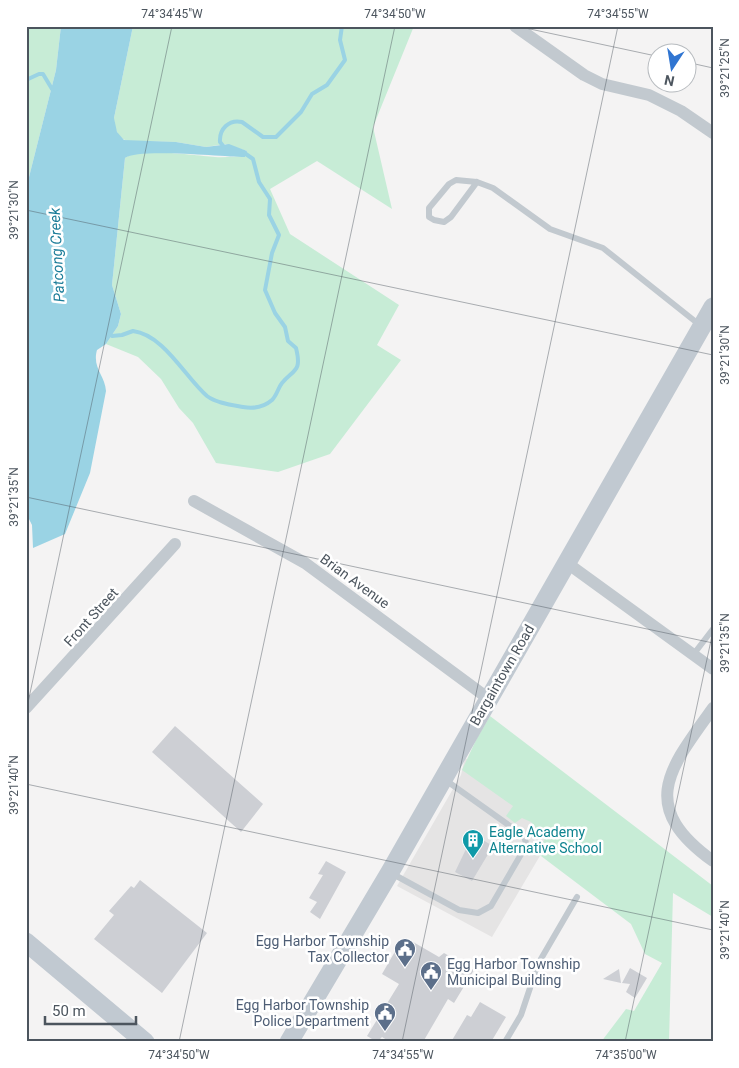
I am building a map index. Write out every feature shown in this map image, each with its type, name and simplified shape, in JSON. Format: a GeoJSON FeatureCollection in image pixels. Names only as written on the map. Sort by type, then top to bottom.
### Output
{"type":"FeatureCollection","features":[{"type":"Feature","properties":{"kind":"main road","name":"Bargaintown Road"},"geometry":{"type":"LineString","coordinates":[[289,1042],[390,872],[713,307]]}},
{"type":"Feature","properties":{"kind":"main road"},"geometry":{"type":"LineString","coordinates":[[26,942],[145,1042]]}},
{"type":"Feature","properties":{"kind":"street"},"geometry":{"type":"LineString","coordinates":[[515,26],[584,75],[602,84],[650,95],[680,111],[713,133]]}},
{"type":"Feature","properties":{"kind":"street","name":"Brian Avenue"},"geometry":{"type":"LineString","coordinates":[[194,501],[304,563],[488,699]]}},
{"type":"Feature","properties":{"kind":"street","name":"Front Street"},"geometry":{"type":"LineString","coordinates":[[26,708],[176,544]]}},
{"type":"Feature","properties":{"kind":"street"},"geometry":{"type":"LineString","coordinates":[[567,563],[713,669]]}},
{"type":"Feature","properties":{"kind":"street"},"geometry":{"type":"LineString","coordinates":[[713,708],[676,760],[670,776],[668,792],[671,813],[678,828],[691,844],[713,861]]}},
{"type":"Feature","properties":{"kind":"lane"},"geometry":{"type":"LineString","coordinates":[[477,182],[451,217],[444,222],[429,217],[429,208],[448,184],[456,180],[477,182],[493,188],[550,230],[603,248],[702,326]]}},
{"type":"Feature","properties":{"kind":"lane"},"geometry":{"type":"LineString","coordinates":[[693,655],[713,629]]}},
{"type":"Feature","properties":{"kind":"lane"},"geometry":{"type":"LineString","coordinates":[[390,872],[459,910],[478,914],[491,906],[523,851],[526,843],[524,836],[443,778]]}},
{"type":"Feature","properties":{"kind":"lane"},"geometry":{"type":"LineString","coordinates":[[505,1042],[518,1021],[538,964],[577,897]]}},
{"type":"Feature","properties":{"kind":"shaded area"},"geometry":{"type":"Polygon","coordinates":[[[465,758],[564,815],[492,937],[397,886],[461,775],[465,758]]]}},
{"type":"Feature","properties":{"kind":"green space"},"geometry":{"type":"Polygon","coordinates":[[[26,26],[61,26],[56,70],[26,189],[26,26]]]}},
{"type":"Feature","properties":{"kind":"green space"},"geometry":{"type":"Polygon","coordinates":[[[133,26],[414,26],[373,127],[392,209],[317,161],[270,189],[290,234],[399,305],[377,345],[401,360],[330,454],[278,472],[216,463],[193,423],[179,408],[161,379],[138,357],[106,344],[118,326],[121,314],[112,285],[125,158],[142,153],[219,157],[247,156],[247,151],[225,144],[206,147],[176,142],[128,141],[119,135],[114,118],[133,26]]]}},
{"type":"Feature","properties":{"kind":"green space"},"geometry":{"type":"Polygon","coordinates":[[[490,716],[713,886],[713,917],[673,893],[669,1042],[601,1042],[626,1009],[634,1011],[662,963],[645,954],[631,924],[541,856],[535,855],[545,839],[531,822],[522,818],[515,823],[506,816],[513,806],[462,770],[490,716]]]}},
{"type":"Feature","properties":{"kind":"water","name":"Patcong Creek"},"geometry":{"type":"Polygon","coordinates":[[[61,26],[133,26],[114,118],[117,132],[124,140],[176,142],[206,147],[229,144],[247,151],[245,157],[163,153],[133,155],[125,158],[112,285],[121,314],[118,326],[106,344],[97,350],[97,367],[106,391],[90,473],[65,534],[33,548],[32,525],[26,513],[26,189],[56,70],[61,26]]]}},
{"type":"Feature","properties":{"kind":"building"},"geometry":{"type":"Polygon","coordinates":[[[175,726],[263,804],[241,832],[152,752],[175,726]]]}},
{"type":"Feature","properties":{"kind":"building","name":"Eagle Academy Alternative School"},"geometry":{"type":"Polygon","coordinates":[[[476,836],[493,846],[472,881],[455,872],[466,849],[476,836]]]}},
{"type":"Feature","properties":{"kind":"building"},"geometry":{"type":"Polygon","coordinates":[[[326,861],[346,872],[320,919],[310,912],[317,902],[309,898],[323,875],[318,874],[326,861]]]}},
{"type":"Feature","properties":{"kind":"building"},"geometry":{"type":"Polygon","coordinates":[[[140,880],[207,933],[162,993],[94,939],[114,915],[109,911],[131,886],[134,888],[140,880]]]}},
{"type":"Feature","properties":{"kind":"building","name":"Egg Harbor Township Municipal Building"},"geometry":{"type":"Polygon","coordinates":[[[408,939],[439,957],[444,953],[474,970],[454,1003],[448,999],[423,1042],[390,1042],[382,1037],[377,1042],[367,1036],[399,984],[382,974],[397,948],[401,951],[408,939]]]}},
{"type":"Feature","properties":{"kind":"building"},"geometry":{"type":"Polygon","coordinates":[[[630,968],[647,978],[635,998],[626,992],[630,984],[622,983],[630,968]]]}},
{"type":"Feature","properties":{"kind":"building"},"geometry":{"type":"Polygon","coordinates":[[[619,969],[621,983],[603,979],[619,969]]]}},
{"type":"Feature","properties":{"kind":"building","name":"Egg Harbor Township Municipal Building"},"geometry":{"type":"Polygon","coordinates":[[[480,1002],[506,1017],[491,1042],[451,1042],[467,1015],[471,1017],[480,1002]]]}},
{"type":"Feature","properties":{"kind":"waterway"},"geometry":{"type":"LineString","coordinates":[[224,147],[220,142],[221,133],[226,126],[233,122],[242,122],[263,137],[276,137],[301,112],[312,94],[327,85],[345,60],[340,40],[342,26]]}},
{"type":"Feature","properties":{"kind":"waterway"},"geometry":{"type":"LineString","coordinates":[[26,80],[43,74],[52,89]]}},
{"type":"Feature","properties":{"kind":"waterway"},"geometry":{"type":"LineString","coordinates":[[112,336],[133,331],[155,340],[207,396],[219,402],[234,405],[251,408],[266,404],[274,398],[282,383],[296,369],[298,362],[296,348],[288,341],[285,327],[275,313],[265,290],[272,253],[279,235],[269,215],[270,199],[259,182],[253,159],[243,152]]}},
{"type":"Feature","properties":{"kind":"place","name":"Eagle Academy Alternative School"},"geometry":{"type":"Point","coordinates":[473,859]}},
{"type":"Feature","properties":{"kind":"place","name":"Egg Harbor Township Tax Collector"},"geometry":{"type":"Point","coordinates":[405,968]}},
{"type":"Feature","properties":{"kind":"place","name":"Egg Harbor Township Municipal Building"},"geometry":{"type":"Point","coordinates":[431,991]}},
{"type":"Feature","properties":{"kind":"place","name":"Egg Harbor Township Police Department"},"geometry":{"type":"Point","coordinates":[385,1032]}}]}
